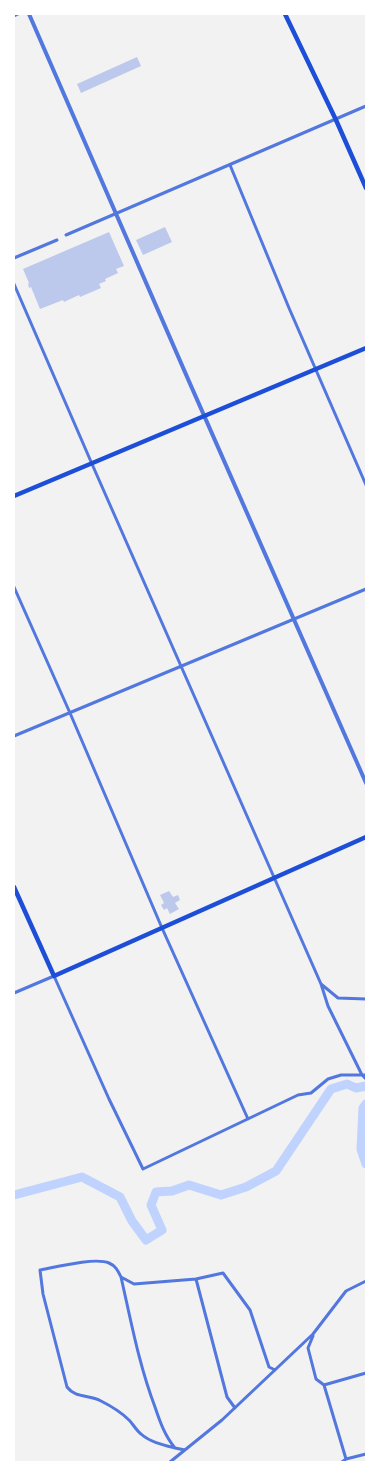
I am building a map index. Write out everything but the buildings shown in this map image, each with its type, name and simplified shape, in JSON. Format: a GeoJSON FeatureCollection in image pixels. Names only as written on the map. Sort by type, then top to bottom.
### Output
{"type":"FeatureCollection","features":[{"type":"Feature","properties":{"kind":"main road"},"geometry":{"type":"LineString","coordinates":[[285,14],[336,120],[366,188]]}},
{"type":"Feature","properties":{"kind":"main road"},"geometry":{"type":"LineString","coordinates":[[14,496],[366,348]]}},
{"type":"Feature","properties":{"kind":"main road"},"geometry":{"type":"LineString","coordinates":[[14,886],[54,976],[366,837]]}},
{"type":"Feature","properties":{"kind":"street"},"geometry":{"type":"LineString","coordinates":[[14,16],[18,14]]}},
{"type":"Feature","properties":{"kind":"street"},"geometry":{"type":"LineString","coordinates":[[29,14],[114,214],[366,783]]}},
{"type":"Feature","properties":{"kind":"street"},"geometry":{"type":"LineString","coordinates":[[66,235],[366,106]]}},
{"type":"Feature","properties":{"kind":"street"},"geometry":{"type":"LineString","coordinates":[[230,165],[366,485]]}},
{"type":"Feature","properties":{"kind":"street"},"geometry":{"type":"LineString","coordinates":[[14,258],[57,240]]}},
{"type":"Feature","properties":{"kind":"street"},"geometry":{"type":"LineString","coordinates":[[14,284],[275,877],[321,984],[328,1006],[366,1080]]}},
{"type":"Feature","properties":{"kind":"street"},"geometry":{"type":"LineString","coordinates":[[14,587],[70,713],[162,928],[248,1119]]}},
{"type":"Feature","properties":{"kind":"street"},"geometry":{"type":"LineString","coordinates":[[14,736],[366,590]]}},
{"type":"Feature","properties":{"kind":"street"},"geometry":{"type":"LineString","coordinates":[[14,993],[54,976],[143,1169],[298,1094],[311,1092],[328,1079],[341,1075],[364,1075]]}},
{"type":"Feature","properties":{"kind":"street"},"geometry":{"type":"LineString","coordinates":[[321,984],[338,998],[366,999]]}},
{"type":"Feature","properties":{"kind":"street"},"geometry":{"type":"LineString","coordinates":[[175,1448],[162,1428],[145,1381],[121,1277],[116,1267],[108,1262],[84,1261],[40,1270],[43,1294],[67,1387],[71,1392],[80,1396],[98,1399],[111,1406],[128,1419],[141,1435],[156,1443],[175,1448],[185,1450]]}},
{"type":"Feature","properties":{"kind":"street"},"geometry":{"type":"LineString","coordinates":[[121,1277],[134,1284],[196,1279],[223,1273],[250,1310],[269,1367],[275,1370]]}},
{"type":"Feature","properties":{"kind":"street"},"geometry":{"type":"LineString","coordinates":[[196,1279],[227,1397],[235,1408]]}},
{"type":"Feature","properties":{"kind":"street"},"geometry":{"type":"LineString","coordinates":[[170,1462],[222,1420],[313,1334],[346,1291],[366,1281]]}},
{"type":"Feature","properties":{"kind":"street"},"geometry":{"type":"LineString","coordinates":[[313,1334],[308,1348],[316,1379],[324,1385],[346,1459]]}},
{"type":"Feature","properties":{"kind":"street"},"geometry":{"type":"LineString","coordinates":[[324,1385],[366,1373]]}},
{"type":"Feature","properties":{"kind":"street"},"geometry":{"type":"LineString","coordinates":[[342,1462],[346,1459],[366,1454]]}},
{"type":"Feature","properties":{"kind":"waterway"},"geometry":{"type":"LineString","coordinates":[[14,1195],[82,1177],[120,1197],[132,1221],[146,1240],[162,1230],[151,1205],[156,1192],[172,1191],[189,1185],[221,1195],[246,1187],[276,1171],[331,1089],[347,1084],[356,1088],[366,1086]]}},
{"type":"Feature","properties":{"kind":"waterway"},"geometry":{"type":"LineString","coordinates":[[366,1104],[363,1108],[361,1149],[366,1164]]}}]}
